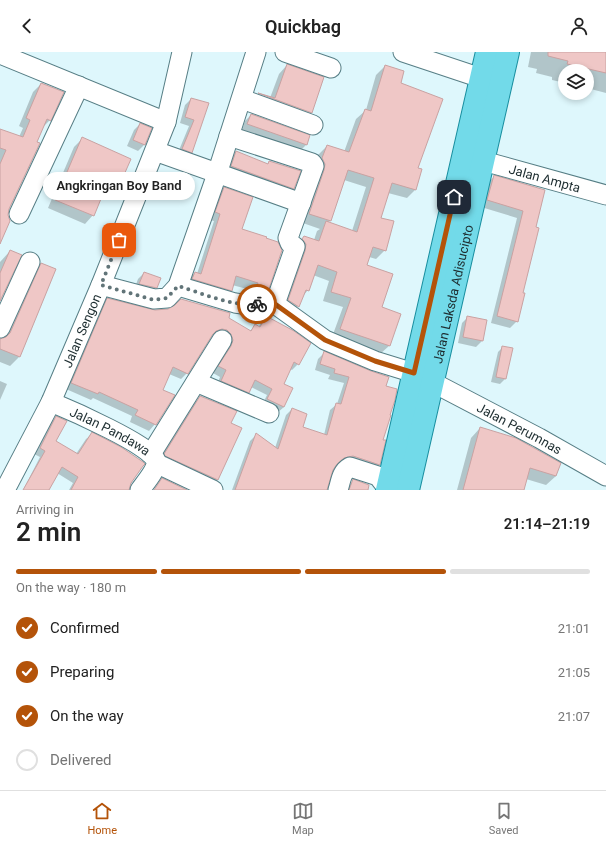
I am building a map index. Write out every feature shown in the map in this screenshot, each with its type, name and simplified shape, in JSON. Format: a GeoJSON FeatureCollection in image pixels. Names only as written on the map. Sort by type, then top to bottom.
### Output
{"type":"FeatureCollection","features":[{"type":"Feature","properties":{"kind":"main road","name":"Jalan Laksda Adisucipto"},"geometry":{"type":"LineString","coordinates":[[423,377],[487,52]]}},
{"type":"Feature","properties":{"kind":"main road","name":"Jalan Laksda Adisucipto"},"geometry":{"type":"LineString","coordinates":[[394,490],[423,377],[483,161],[508,52]]}},
{"type":"Feature","properties":{"kind":"street","name":"Jalan Sengon"},"geometry":{"type":"LineString","coordinates":[[5,490],[51,402],[101,285],[166,122],[182,52]]}},
{"type":"Feature","properties":{"kind":"street"},"geometry":{"type":"LineString","coordinates":[[101,285],[154,300],[167,298],[178,286],[242,99],[256,52]]}},
{"type":"Feature","properties":{"kind":"street"},"geometry":{"type":"LineString","coordinates":[[285,52],[331,68]]}},
{"type":"Feature","properties":{"kind":"street"},"geometry":{"type":"LineString","coordinates":[[403,52],[481,78]]}},
{"type":"Feature","properties":{"kind":"street"},"geometry":{"type":"LineString","coordinates":[[0,54],[166,122]]}},
{"type":"Feature","properties":{"kind":"street"},"geometry":{"type":"LineString","coordinates":[[19,214],[79,86]]}},
{"type":"Feature","properties":{"kind":"street"},"geometry":{"type":"LineString","coordinates":[[242,99],[312,125]]}},
{"type":"Feature","properties":{"kind":"street"},"geometry":{"type":"LineString","coordinates":[[178,286],[235,304],[275,304],[295,247],[290,243],[288,238],[314,166],[312,163],[229,136]]}},
{"type":"Feature","properties":{"kind":"street"},"geometry":{"type":"LineString","coordinates":[[155,151],[301,203]]}},
{"type":"Feature","properties":{"kind":"street","name":"Jalan Ampta"},"geometry":{"type":"LineString","coordinates":[[483,161],[606,195]]}},
{"type":"Feature","properties":{"kind":"street"},"geometry":{"type":"LineString","coordinates":[[0,328],[30,262]]}},
{"type":"Feature","properties":{"kind":"street","name":"Jalan Perumnas"},"geometry":{"type":"LineString","coordinates":[[275,304],[325,340],[375,361],[423,377],[539,438],[606,476]]}},
{"type":"Feature","properties":{"kind":"street"},"geometry":{"type":"LineString","coordinates":[[213,490],[162,466],[154,460],[196,382],[222,340]]}},
{"type":"Feature","properties":{"kind":"street"},"geometry":{"type":"LineString","coordinates":[[196,382],[269,413]]}},
{"type":"Feature","properties":{"kind":"street","name":"Jalan Pandawa"},"geometry":{"type":"LineString","coordinates":[[51,402],[140,446],[154,460],[140,490]]}},
{"type":"Feature","properties":{"kind":"street"},"geometry":{"type":"LineString","coordinates":[[338,490],[342,475],[350,467],[378,476],[394,490]]}},
{"type":"Feature","properties":{"kind":"building"},"geometry":{"type":"Polygon","coordinates":[[[548,52],[606,52],[606,73],[594,70],[594,64],[567,64],[568,61],[548,56],[548,52]]]}},
{"type":"Feature","properties":{"kind":"building"},"geometry":{"type":"Polygon","coordinates":[[[287,64],[324,77],[312,113],[258,93],[275,98],[287,64]]]}},
{"type":"Feature","properties":{"kind":"building"},"geometry":{"type":"Polygon","coordinates":[[[385,65],[404,71],[401,83],[443,99],[418,168],[422,169],[416,190],[392,183],[381,218],[394,221],[386,251],[373,247],[367,265],[393,274],[382,307],[401,314],[390,346],[340,329],[351,298],[331,292],[337,272],[318,265],[309,291],[306,290],[299,307],[288,300],[305,251],[306,244],[302,239],[304,236],[319,241],[326,221],[357,232],[374,178],[348,170],[331,221],[309,214],[324,170],[325,164],[322,158],[327,145],[349,152],[365,109],[371,111],[385,65]]]}},
{"type":"Feature","properties":{"kind":"building"},"geometry":{"type":"Polygon","coordinates":[[[41,83],[64,92],[51,121],[47,119],[37,142],[40,143],[9,209],[8,215],[10,221],[0,244],[0,164],[6,150],[0,148],[0,129],[23,137],[30,120],[26,118],[41,83]]]}},
{"type":"Feature","properties":{"kind":"building"},"geometry":{"type":"Polygon","coordinates":[[[191,98],[209,103],[192,153],[182,149],[194,120],[185,117],[191,98]]]}},
{"type":"Feature","properties":{"kind":"building"},"geometry":{"type":"Polygon","coordinates":[[[251,114],[310,135],[307,145],[247,124],[251,114]]]}},
{"type":"Feature","properties":{"kind":"building"},"geometry":{"type":"Polygon","coordinates":[[[140,123],[152,128],[145,145],[133,140],[140,123]]]}},
{"type":"Feature","properties":{"kind":"building"},"geometry":{"type":"Polygon","coordinates":[[[82,137],[131,159],[120,184],[109,179],[94,216],[55,200],[82,137]]]}},
{"type":"Feature","properties":{"kind":"building"},"geometry":{"type":"Polygon","coordinates":[[[236,151],[268,164],[269,161],[301,171],[294,189],[231,166],[236,151]]]}},
{"type":"Feature","properties":{"kind":"building"},"geometry":{"type":"Polygon","coordinates":[[[494,175],[545,190],[536,227],[539,228],[523,293],[525,293],[518,322],[497,316],[523,211],[487,200],[494,175]]]}},
{"type":"Feature","properties":{"kind":"building"},"geometry":{"type":"Polygon","coordinates":[[[224,187],[253,197],[242,229],[278,242],[282,250],[268,292],[256,288],[258,283],[236,276],[232,291],[192,279],[195,272],[201,274],[220,214],[215,212],[224,187]]]}},
{"type":"Feature","properties":{"kind":"building"},"geometry":{"type":"Polygon","coordinates":[[[10,250],[22,255],[0,301],[0,273],[10,250]]]}},
{"type":"Feature","properties":{"kind":"building"},"geometry":{"type":"Polygon","coordinates":[[[41,263],[56,269],[20,357],[0,349],[0,339],[6,337],[10,333],[41,263]]]}},
{"type":"Feature","properties":{"kind":"building"},"geometry":{"type":"Polygon","coordinates":[[[144,272],[161,278],[157,288],[139,284],[144,272]]]}},
{"type":"Feature","properties":{"kind":"building"},"geometry":{"type":"Polygon","coordinates":[[[107,298],[155,310],[168,309],[181,299],[230,313],[229,318],[251,331],[255,324],[260,327],[266,316],[294,331],[311,343],[299,365],[294,362],[284,384],[293,388],[284,407],[267,399],[272,389],[255,380],[249,393],[221,381],[226,370],[218,366],[231,346],[233,340],[231,334],[227,330],[222,329],[216,331],[188,374],[173,367],[163,390],[175,395],[156,425],[135,415],[138,410],[99,392],[98,394],[71,383],[107,298]]]}},
{"type":"Feature","properties":{"kind":"building"},"geometry":{"type":"Polygon","coordinates":[[[467,316],[487,320],[483,341],[463,337],[467,316]]]}},
{"type":"Feature","properties":{"kind":"building"},"geometry":{"type":"Polygon","coordinates":[[[502,346],[513,348],[506,379],[496,377],[502,346]]]}},
{"type":"Feature","properties":{"kind":"building"},"geometry":{"type":"Polygon","coordinates":[[[324,351],[389,377],[386,386],[397,389],[383,440],[386,440],[380,465],[353,456],[344,458],[333,470],[327,490],[235,490],[256,433],[278,449],[292,408],[307,414],[303,427],[327,435],[336,403],[341,404],[349,377],[334,373],[335,369],[320,364],[324,351]]]}},
{"type":"Feature","properties":{"kind":"building"},"geometry":{"type":"Polygon","coordinates":[[[200,396],[237,411],[231,423],[242,428],[218,480],[165,456],[164,454],[200,396]]]}},
{"type":"Feature","properties":{"kind":"building"},"geometry":{"type":"Polygon","coordinates":[[[56,416],[67,421],[56,441],[78,454],[92,432],[121,447],[145,464],[131,483],[129,490],[71,490],[78,477],[62,467],[49,490],[23,490],[45,451],[40,448],[56,416]]]}},
{"type":"Feature","properties":{"kind":"building"},"geometry":{"type":"Polygon","coordinates":[[[480,427],[516,438],[561,463],[556,476],[530,468],[524,490],[463,490],[480,427]]]}},
{"type":"Feature","properties":{"kind":"building"},"geometry":{"type":"Polygon","coordinates":[[[162,478],[187,490],[154,490],[162,478]]]}},
{"type":"Feature","properties":{"kind":"building"},"geometry":{"type":"Polygon","coordinates":[[[353,479],[369,485],[368,490],[349,490],[353,479]]]}},
{"type":"Feature","properties":{"kind":"way so far"},"geometry":{"type":"LineString","coordinates":[[119,240],[101,285],[154,300],[167,298],[178,286],[235,304],[257,304]]}},
{"type":"Feature","properties":{"kind":"place","name":"Angkringan Boy Band"},"geometry":{"type":"Point","coordinates":[119,240]}},
{"type":"Feature","properties":{"kind":"route"},"geometry":{"type":"LineString","coordinates":[[257,304],[275,304],[325,340],[375,361],[414,373],[454,197]]}}]}
